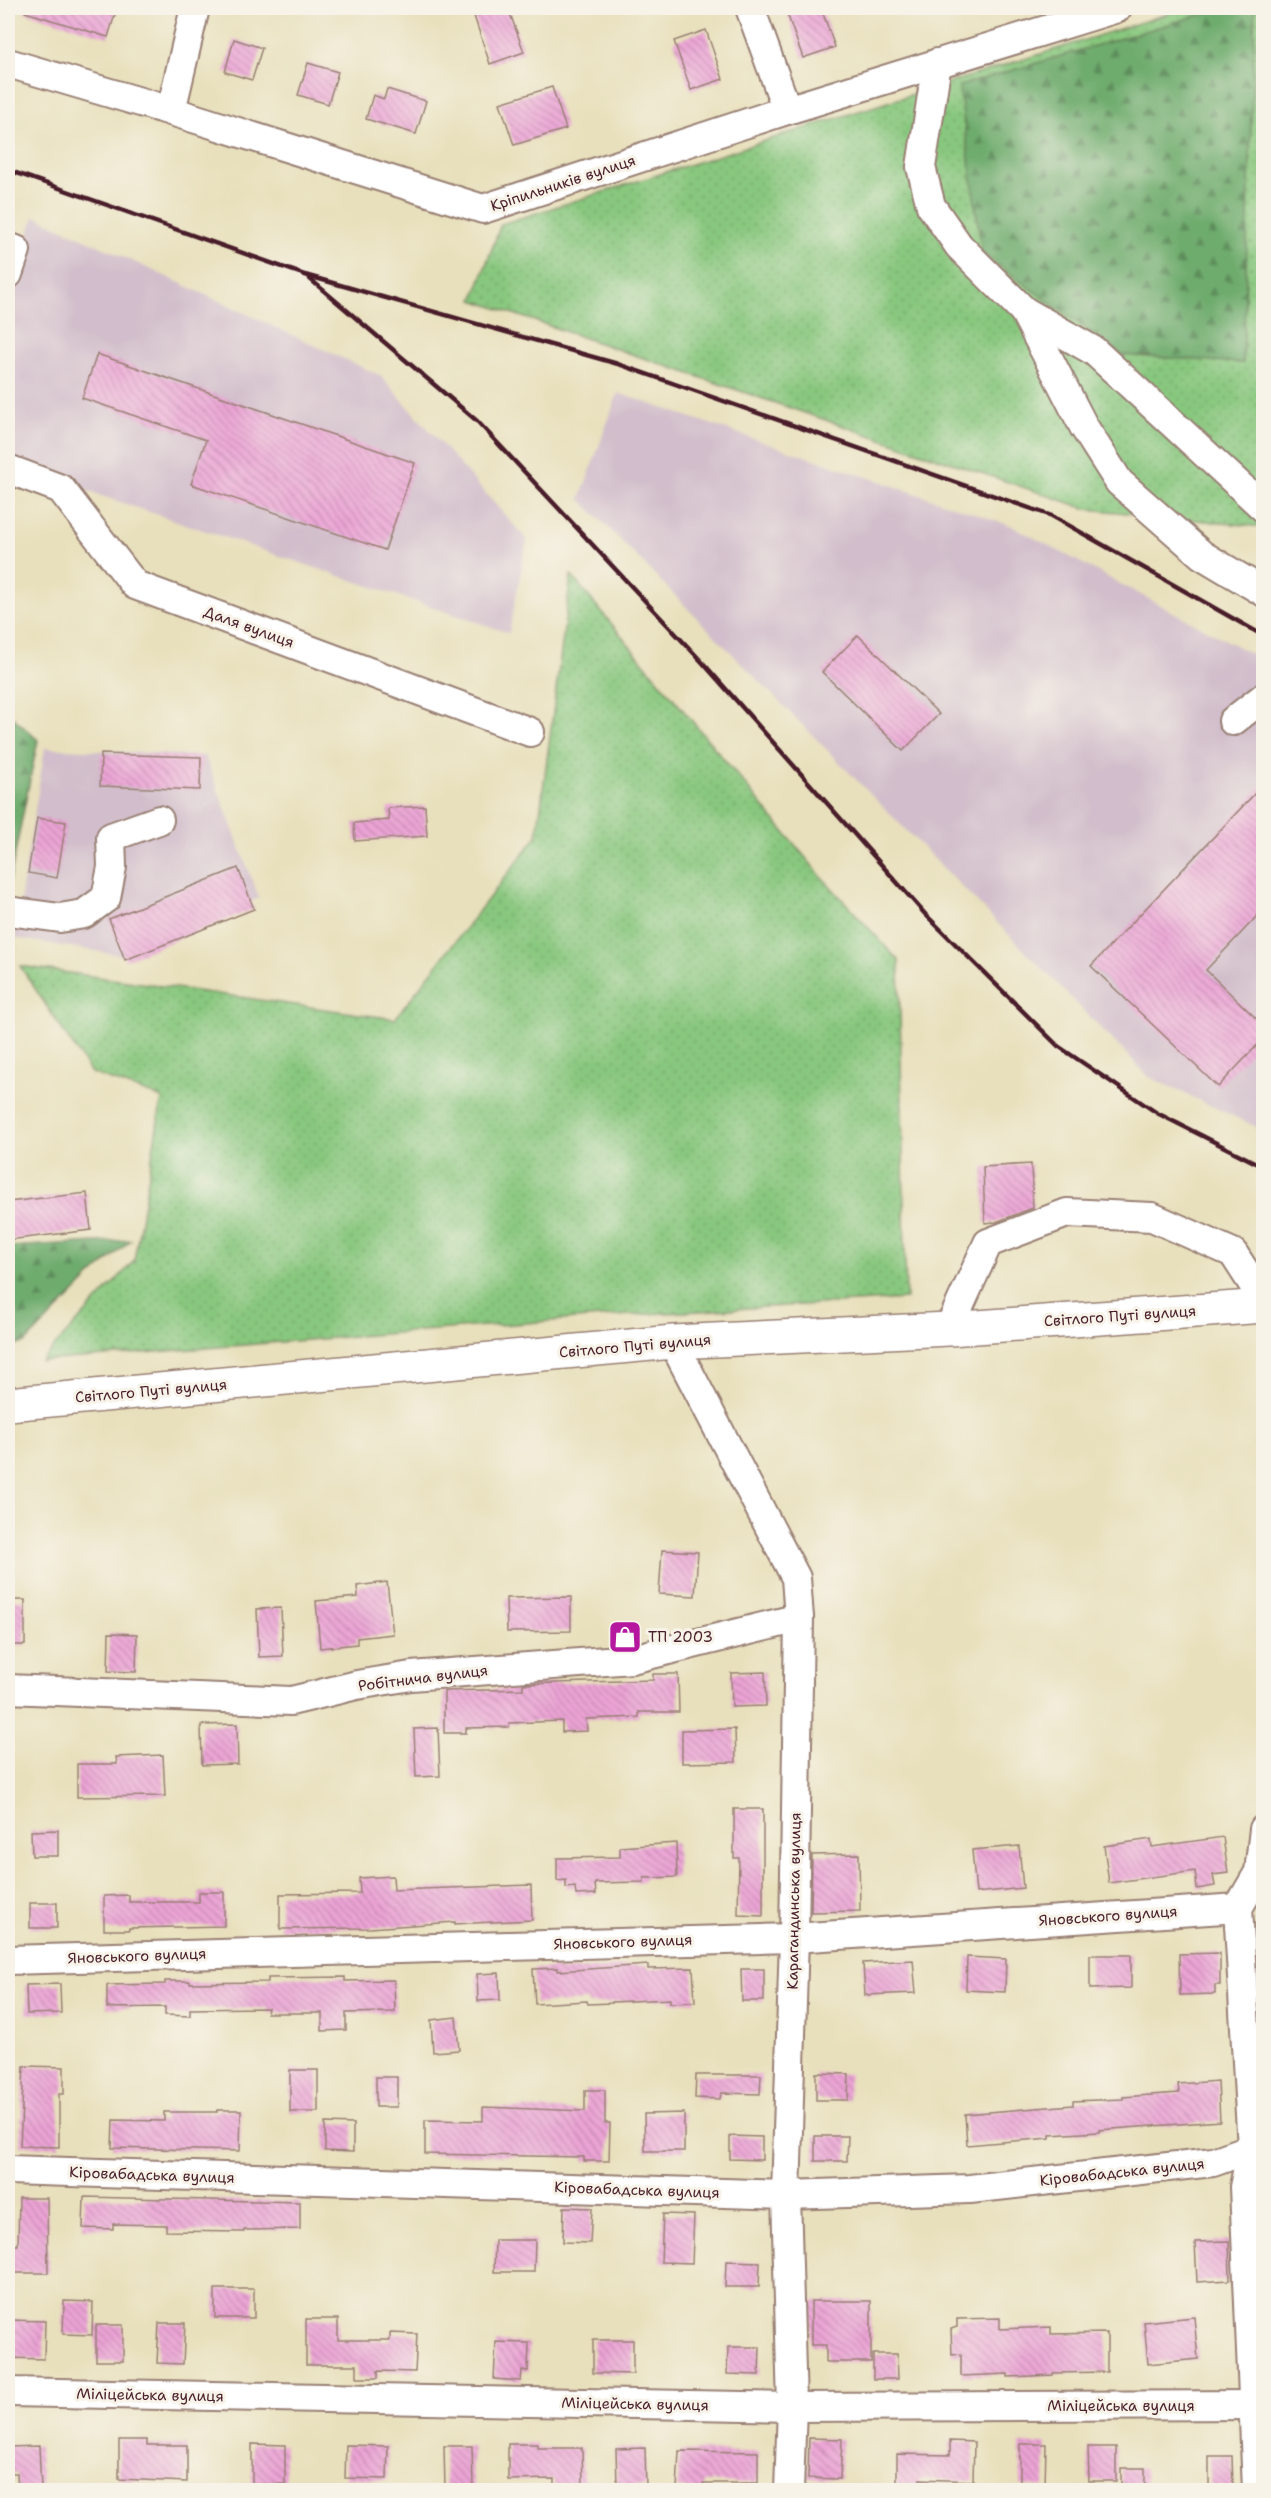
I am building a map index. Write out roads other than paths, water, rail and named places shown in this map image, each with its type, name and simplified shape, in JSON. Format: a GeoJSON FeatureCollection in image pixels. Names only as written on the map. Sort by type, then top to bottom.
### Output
{"type":"FeatureCollection","features":[{"type":"Feature","properties":{"kind":"main road","name":"Світлого Путі вулиця"},"geometry":{"type":"LineString","coordinates":[[8,1404],[673,1342],[949,1329],[1263,1306]]}},
{"type":"Feature","properties":{"kind":"street"},"geometry":{"type":"LineString","coordinates":[[171,111],[195,8]]}},
{"type":"Feature","properties":{"kind":"street"},"geometry":{"type":"LineString","coordinates":[[750,8],[787,110]]}},
{"type":"Feature","properties":{"kind":"street","name":"Кріпильників вулиця"},"geometry":{"type":"LineString","coordinates":[[8,63],[171,111],[483,209],[787,110],[1117,8]]}},
{"type":"Feature","properties":{"kind":"street"},"geometry":{"type":"LineString","coordinates":[[938,63],[921,167],[931,206],[960,246],[1024,311],[1094,351],[1263,508]]}},
{"type":"Feature","properties":{"kind":"street"},"geometry":{"type":"LineString","coordinates":[[8,247],[16,250],[8,274]]}},
{"type":"Feature","properties":{"kind":"street"},"geometry":{"type":"LineString","coordinates":[[1024,311],[1084,427],[1119,482],[1202,555],[1263,592]]}},
{"type":"Feature","properties":{"kind":"street","name":"Даля вулиця"},"geometry":{"type":"LineString","coordinates":[[8,469],[61,489],[135,585],[530,732]]}},
{"type":"Feature","properties":{"kind":"street"},"geometry":{"type":"LineString","coordinates":[[1233,721],[1263,697]]}},
{"type":"Feature","properties":{"kind":"street"},"geometry":{"type":"LineString","coordinates":[[8,911],[60,918],[84,914],[106,898],[112,867],[111,837],[159,820]]}},
{"type":"Feature","properties":{"kind":"street"},"geometry":{"type":"LineString","coordinates":[[949,1329],[988,1243],[1067,1213],[1152,1217],[1233,1253],[1263,1301]]}},
{"type":"Feature","properties":{"kind":"street","name":"Карагандинська вулиця"},"geometry":{"type":"LineString","coordinates":[[673,1342],[796,1578],[799,1618],[794,1938],[786,2195],[792,2408],[789,2490]]}},
{"type":"Feature","properties":{"kind":"street","name":"Робітнича вулиця"},"geometry":{"type":"LineString","coordinates":[[8,1689],[291,1701],[357,1685],[411,1676],[632,1659],[799,1618]]}},
{"type":"Feature","properties":{"kind":"street"},"geometry":{"type":"LineString","coordinates":[[1257,2490],[1258,2405],[1244,2187],[1258,2148],[1238,1908],[1261,1871],[1263,1829]]}},
{"type":"Feature","properties":{"kind":"street","name":"Яновського вулиця"},"geometry":{"type":"LineString","coordinates":[[8,1960],[794,1938],[1238,1908]]}},
{"type":"Feature","properties":{"kind":"street","name":"Кіровабадська вулиця"},"geometry":{"type":"LineString","coordinates":[[8,2170],[786,2195],[970,2189],[1213,2162],[1258,2148]]}},
{"type":"Feature","properties":{"kind":"street","name":"Міліцейська вулиця"},"geometry":{"type":"LineString","coordinates":[[8,2392],[792,2408],[1258,2405]]}},
{"type":"Feature","properties":{"kind":"railway"},"geometry":{"type":"LineString","coordinates":[[8,170],[305,275],[618,364],[1052,516],[1264,636]]}},
{"type":"Feature","properties":{"kind":"railway"},"geometry":{"type":"LineString","coordinates":[[310,279],[477,421],[703,663],[925,914],[1058,1046],[1157,1113],[1264,1167]]}},
{"type":"Feature","properties":{"kind":"place","name":"ТП 2003"},"geometry":{"type":"Point","coordinates":[625,1637]}}]}
